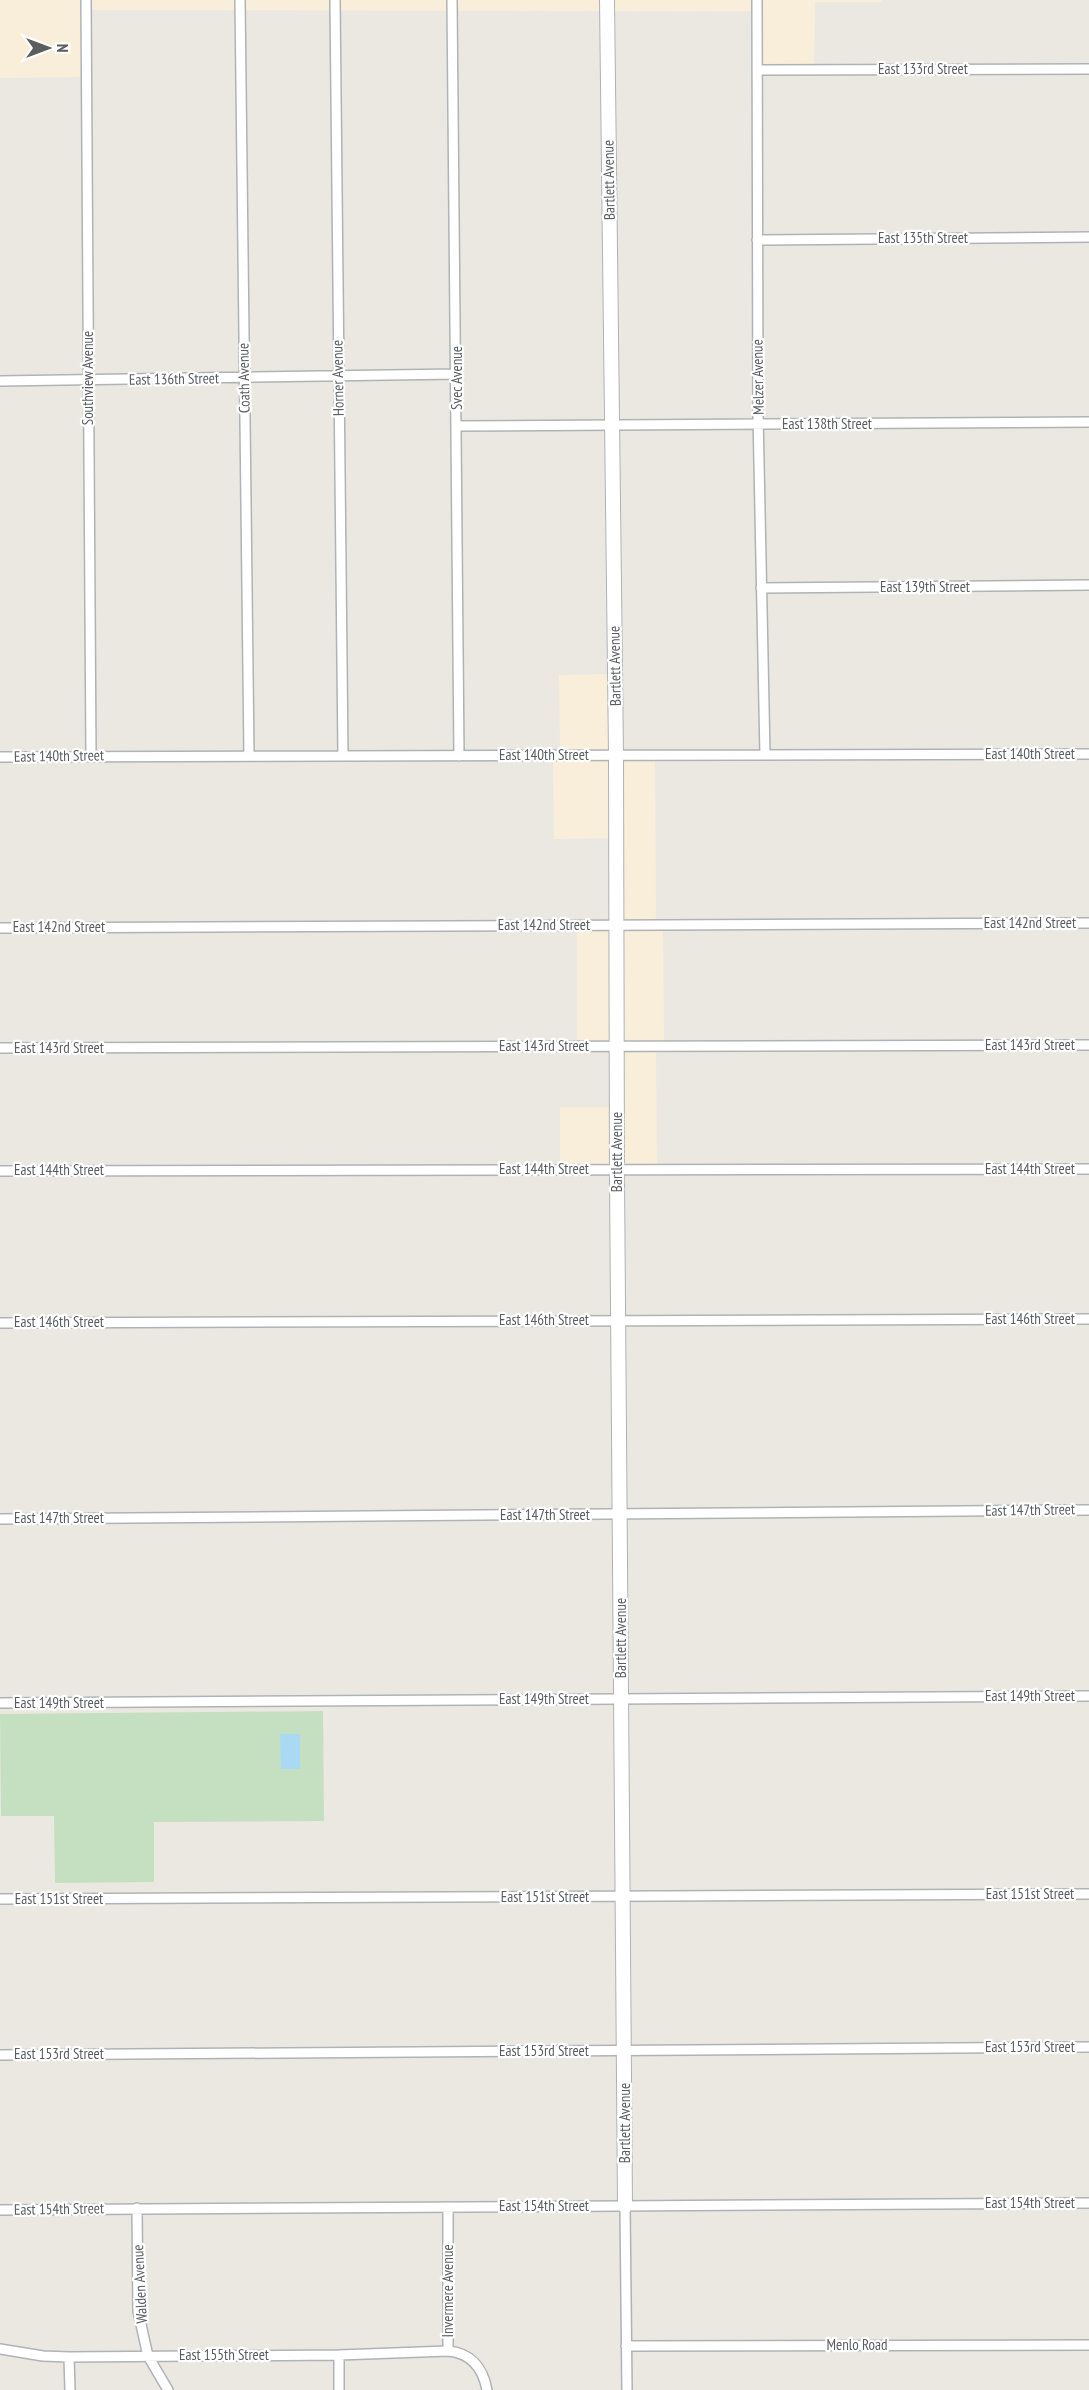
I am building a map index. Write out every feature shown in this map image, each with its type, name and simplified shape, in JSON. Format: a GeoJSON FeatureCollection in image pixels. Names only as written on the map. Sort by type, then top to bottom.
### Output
{"type":"FeatureCollection","features":[{"type":"Feature","properties":{"kind":"street","name":"Southview Avenue"},"geometry":{"type":"LineString","coordinates":[[86,0],[91,756]]}},
{"type":"Feature","properties":{"kind":"street","name":"Coath Avenue"},"geometry":{"type":"LineString","coordinates":[[240,0],[249,756]]}},
{"type":"Feature","properties":{"kind":"street","name":"Horner Avenue"},"geometry":{"type":"LineString","coordinates":[[336,0],[343,756]]}},
{"type":"Feature","properties":{"kind":"street","name":"Svec Avenue"},"geometry":{"type":"LineString","coordinates":[[452,0],[459,756]]}},
{"type":"Feature","properties":{"kind":"street","name":"Bartlett Avenue"},"geometry":{"type":"LineString","coordinates":[[607,0],[616,754],[616,1046],[627,2390]]}},
{"type":"Feature","properties":{"kind":"street","name":"Melzer Avenue"},"geometry":{"type":"LineString","coordinates":[[757,0],[758,424],[765,754]]}},
{"type":"Feature","properties":{"kind":"street","name":"East 133rd Street"},"geometry":{"type":"LineString","coordinates":[[757,70],[1089,69]]}},
{"type":"Feature","properties":{"kind":"street","name":"East 135th Street"},"geometry":{"type":"LineString","coordinates":[[757,240],[1089,237]]}},
{"type":"Feature","properties":{"kind":"street","name":"East 136th Street"},"geometry":{"type":"LineString","coordinates":[[0,381],[457,374]]}},
{"type":"Feature","properties":{"kind":"street","name":"East 138th Street"},"geometry":{"type":"LineString","coordinates":[[457,426],[1089,422]]}},
{"type":"Feature","properties":{"kind":"street","name":"East 139th Street"},"geometry":{"type":"LineString","coordinates":[[761,588],[1089,585]]}},
{"type":"Feature","properties":{"kind":"street","name":"East 140th Street"},"geometry":{"type":"LineString","coordinates":[[0,757],[1089,754]]}},
{"type":"Feature","properties":{"kind":"street","name":"East 142nd Street"},"geometry":{"type":"LineString","coordinates":[[0,928],[1089,923]]}},
{"type":"Feature","properties":{"kind":"street","name":"East 143rd Street"},"geometry":{"type":"LineString","coordinates":[[0,1048],[1089,1045]]}},
{"type":"Feature","properties":{"kind":"street","name":"East 144th Street"},"geometry":{"type":"LineString","coordinates":[[0,1171],[1089,1168]]}},
{"type":"Feature","properties":{"kind":"street","name":"East 146th Street"},"geometry":{"type":"LineString","coordinates":[[0,1323],[1089,1319]]}},
{"type":"Feature","properties":{"kind":"street","name":"East 147th Street"},"geometry":{"type":"LineString","coordinates":[[0,1519],[1089,1510]]}},
{"type":"Feature","properties":{"kind":"street","name":"East 149th Street"},"geometry":{"type":"LineString","coordinates":[[0,1703],[1089,1696]]}},
{"type":"Feature","properties":{"kind":"street","name":"East 151st Street"},"geometry":{"type":"LineString","coordinates":[[0,1899],[1089,1894]]}},
{"type":"Feature","properties":{"kind":"street","name":"East 153rd Street"},"geometry":{"type":"LineString","coordinates":[[0,2055],[1089,2047]]}},
{"type":"Feature","properties":{"kind":"street","name":"East 154th Street"},"geometry":{"type":"LineString","coordinates":[[0,2210],[1089,2203]]}},
{"type":"Feature","properties":{"kind":"street","name":"Invermere Avenue"},"geometry":{"type":"LineString","coordinates":[[448,2206],[448,2351],[461,2352],[476,2363],[485,2379],[487,2390]]}},
{"type":"Feature","properties":{"kind":"street","name":"Walden Avenue"},"geometry":{"type":"LineString","coordinates":[[137,2208],[138,2311],[148,2356],[168,2390]]}},
{"type":"Feature","properties":{"kind":"street","name":"Menlo Road"},"geometry":{"type":"LineString","coordinates":[[626,2346],[1089,2345]]}},
{"type":"Feature","properties":{"kind":"street","name":"East 155th Street"},"geometry":{"type":"LineString","coordinates":[[0,2349],[43,2356],[69,2357],[339,2355],[448,2351]]}},
{"type":"Feature","properties":{"kind":"street"},"geometry":{"type":"LineString","coordinates":[[339,2355],[339,2390]]}},
{"type":"Feature","properties":{"kind":"street"},"geometry":{"type":"LineString","coordinates":[[69,2357],[70,2390]]}},
{"type":"Feature","properties":{"kind":"shaded area"},"geometry":{"type":"Polygon","coordinates":[[[0,0],[882,0],[882,2],[815,2],[814,70],[757,70],[756,11],[86,10],[86,77],[0,78],[0,0]]]}},
{"type":"Feature","properties":{"kind":"shaded area"},"geometry":{"type":"Polygon","coordinates":[[[615,674],[616,754],[655,754],[656,924],[663,925],[664,1046],[656,1046],[657,1169],[560,1169],[560,1107],[616,1107],[616,1046],[577,1046],[577,925],[617,924],[616,838],[554,839],[553,755],[560,754],[559,675],[615,674]]]}},
{"type":"Feature","properties":{"kind":"green space"},"geometry":{"type":"Polygon","coordinates":[[[323,1711],[324,1821],[154,1822],[154,1882],[55,1883],[54,1816],[1,1816],[0,1714],[323,1711]]]}},
{"type":"Feature","properties":{"kind":"water"},"geometry":{"type":"Polygon","coordinates":[[[280,1734],[300,1734],[300,1769],[281,1769],[280,1734]]]}}]}
